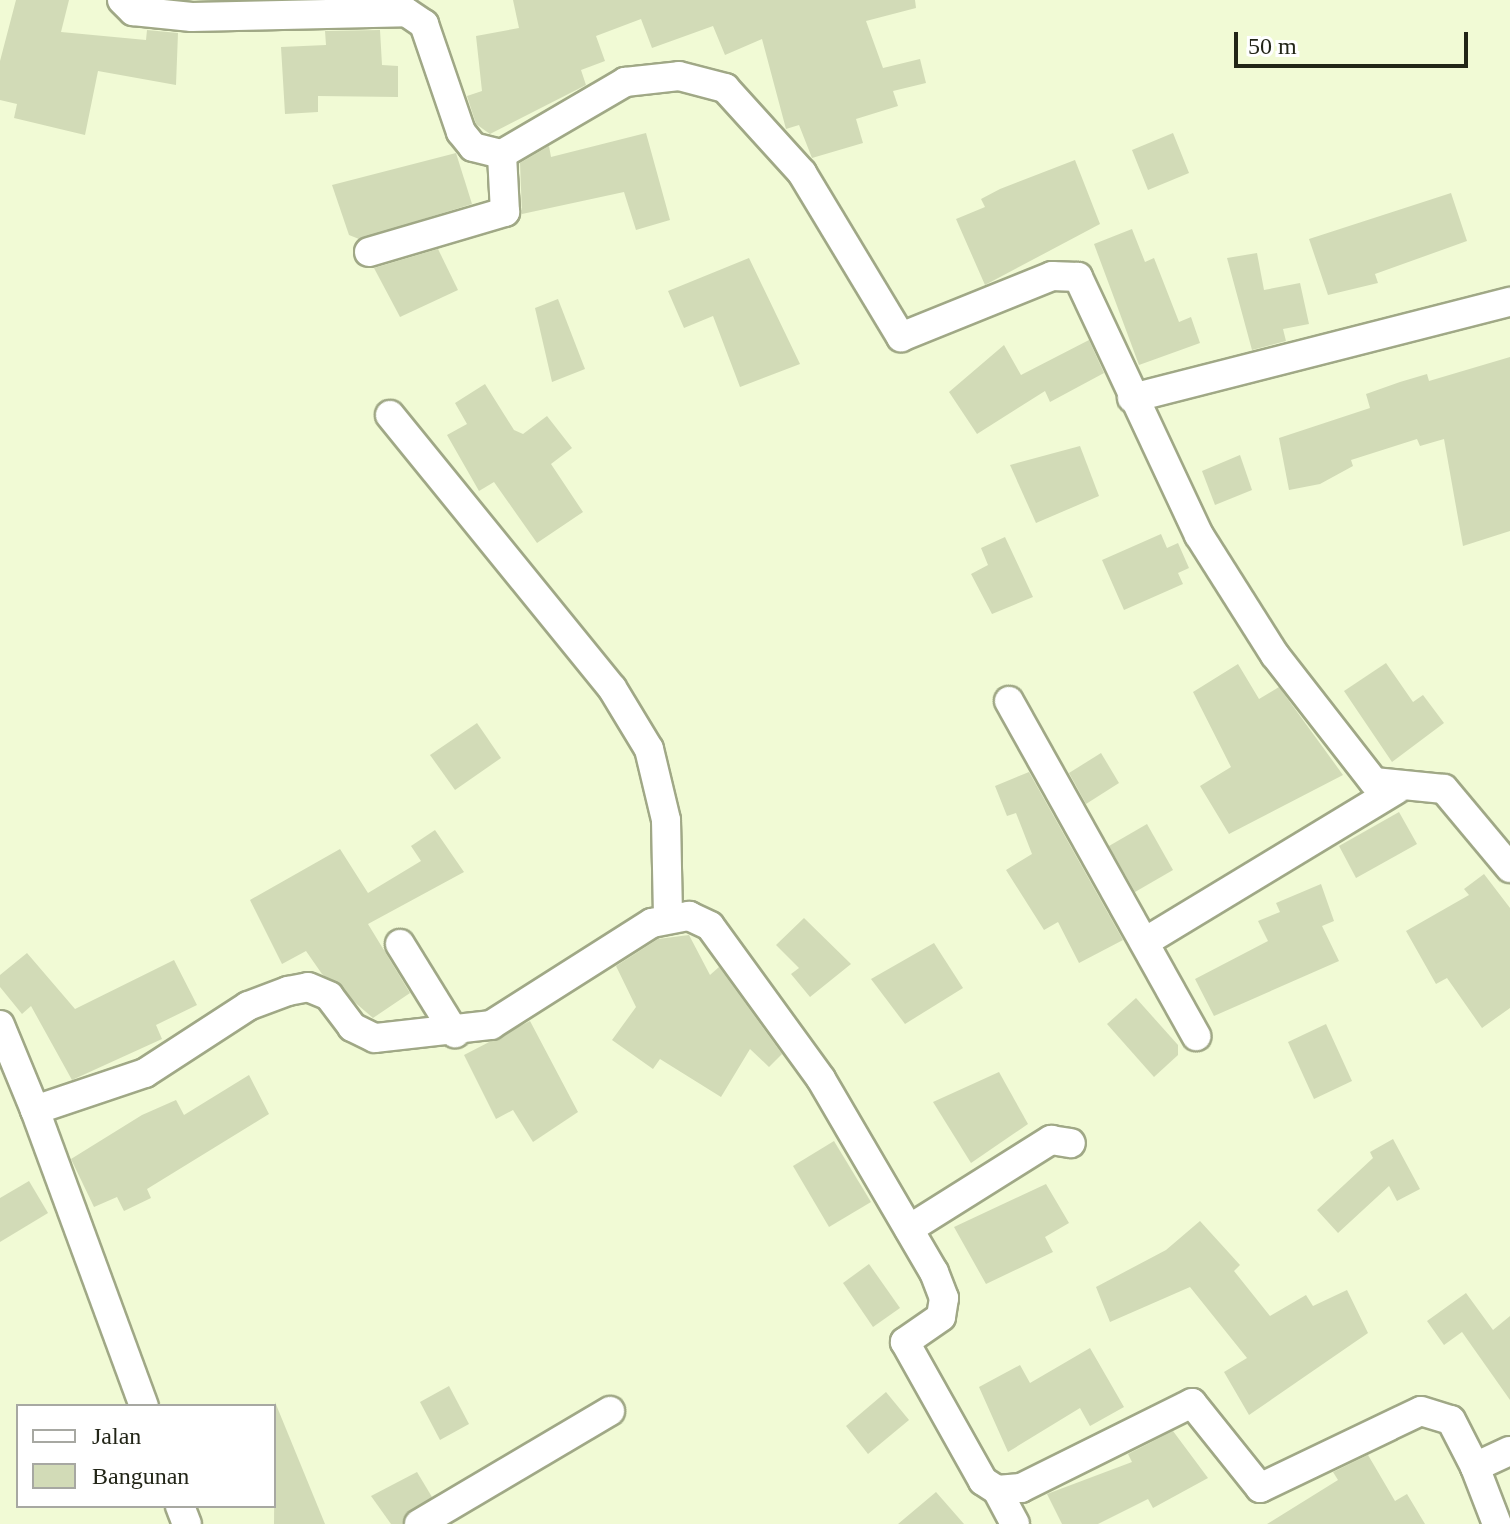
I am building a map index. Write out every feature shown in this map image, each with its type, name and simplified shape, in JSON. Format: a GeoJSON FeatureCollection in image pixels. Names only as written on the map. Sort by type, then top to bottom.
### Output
{"type":"FeatureCollection","features":[{"type":"Feature","properties":{"kind":"street"},"geometry":{"type":"LineString","coordinates":[[122,0],[133,11],[192,17],[406,12],[424,24],[461,132],[473,147],[502,154],[625,82],[679,76],[725,88],[802,173],[894,335],[1068,272],[1078,277],[1132,398],[1199,535],[1275,655],[1374,782],[1396,790],[1444,789],[1510,868]]}},
{"type":"Feature","properties":{"kind":"street"},"geometry":{"type":"LineString","coordinates":[[369,252],[505,212],[502,154]]}},
{"type":"Feature","properties":{"kind":"street"},"geometry":{"type":"LineString","coordinates":[[1132,398],[1510,302]]}},
{"type":"Feature","properties":{"kind":"street"},"geometry":{"type":"LineString","coordinates":[[390,415],[612,688],[649,749],[666,820],[668,918]]}},
{"type":"Feature","properties":{"kind":"street"},"geometry":{"type":"LineString","coordinates":[[1009,701],[1148,940],[1196,1036]]}},
{"type":"Feature","properties":{"kind":"street"},"geometry":{"type":"LineString","coordinates":[[1148,940],[1396,790]]}},
{"type":"Feature","properties":{"kind":"street"},"geometry":{"type":"LineString","coordinates":[[35,1110],[145,1073],[248,1006],[308,987],[329,996],[352,1027],[375,1038],[455,1033],[491,1025],[668,918],[689,916],[710,926],[821,1079],[909,1229],[944,1298],[941,1317],[905,1342],[983,1481],[997,1490],[1015,1524]]}},
{"type":"Feature","properties":{"kind":"street"},"geometry":{"type":"LineString","coordinates":[[400,944],[455,1033]]}},
{"type":"Feature","properties":{"kind":"street"},"geometry":{"type":"LineString","coordinates":[[0,1025],[35,1110],[143,1404]]}},
{"type":"Feature","properties":{"kind":"street"},"geometry":{"type":"LineString","coordinates":[[909,1229],[1051,1140],[1071,1143]]}},
{"type":"Feature","properties":{"kind":"street"},"geometry":{"type":"LineString","coordinates":[[997,1490],[1021,1488],[1192,1403],[1260,1488],[1421,1411],[1451,1420],[1475,1467],[1497,1524]]}},
{"type":"Feature","properties":{"kind":"street"},"geometry":{"type":"LineString","coordinates":[[419,1524],[610,1411]]}},
{"type":"Feature","properties":{"kind":"street"},"geometry":{"type":"LineString","coordinates":[[1475,1467],[1510,1451]]}},
{"type":"Feature","properties":{"kind":"building"},"geometry":{"type":"Polygon","coordinates":[[[16,0],[69,0],[61,32],[146,40],[147,30],[178,33],[176,85],[98,71],[85,135],[14,118],[17,104],[0,100],[0,61],[16,0]]]}},
{"type":"Feature","properties":{"kind":"building"},"geometry":{"type":"Polygon","coordinates":[[[513,0],[915,0],[916,8],[866,21],[883,68],[920,59],[926,83],[893,91],[898,106],[856,119],[863,143],[812,158],[799,125],[786,129],[762,39],[725,55],[713,26],[652,48],[641,19],[596,36],[605,61],[581,70],[586,85],[490,134],[476,124],[467,96],[482,91],[476,36],[519,28],[513,0]]]}},
{"type":"Feature","properties":{"kind":"building"},"geometry":{"type":"Polygon","coordinates":[[[380,30],[382,65],[398,66],[398,97],[318,96],[318,112],[285,114],[281,47],[326,45],[325,31],[380,30]]]}},
{"type":"Feature","properties":{"kind":"building"},"geometry":{"type":"Polygon","coordinates":[[[646,133],[670,220],[636,230],[624,192],[522,214],[520,163],[549,146],[551,157],[646,133]]]}},
{"type":"Feature","properties":{"kind":"building"},"geometry":{"type":"Polygon","coordinates":[[[1173,133],[1189,173],[1148,190],[1132,150],[1173,133]]]}},
{"type":"Feature","properties":{"kind":"building"},"geometry":{"type":"Polygon","coordinates":[[[456,153],[472,204],[359,239],[349,235],[332,185],[456,153]]]}},
{"type":"Feature","properties":{"kind":"building"},"geometry":{"type":"Polygon","coordinates":[[[1075,160],[1100,224],[985,285],[956,219],[985,207],[981,199],[1000,189],[1075,160]]]}},
{"type":"Feature","properties":{"kind":"building"},"geometry":{"type":"Polygon","coordinates":[[[1451,193],[1467,241],[1375,274],[1378,283],[1328,295],[1309,239],[1451,193]]]}},
{"type":"Feature","properties":{"kind":"building"},"geometry":{"type":"Polygon","coordinates":[[[1132,229],[1145,262],[1154,258],[1179,322],[1191,317],[1200,343],[1139,365],[1094,244],[1132,229]]]}},
{"type":"Feature","properties":{"kind":"building"},"geometry":{"type":"Polygon","coordinates":[[[438,249],[458,290],[400,317],[374,268],[438,249]]]}},
{"type":"Feature","properties":{"kind":"building"},"geometry":{"type":"Polygon","coordinates":[[[1257,253],[1264,290],[1300,283],[1309,324],[1283,329],[1286,341],[1252,350],[1227,258],[1257,253]]]}},
{"type":"Feature","properties":{"kind":"building"},"geometry":{"type":"Polygon","coordinates":[[[749,258],[800,364],[740,387],[713,316],[684,328],[668,291],[749,258]]]}},
{"type":"Feature","properties":{"kind":"building"},"geometry":{"type":"Polygon","coordinates":[[[558,299],[585,369],[552,382],[535,308],[558,299]]]}},
{"type":"Feature","properties":{"kind":"building"},"geometry":{"type":"Polygon","coordinates":[[[1089,340],[1104,373],[1050,402],[1045,391],[977,434],[949,392],[1004,345],[1021,375],[1089,340]]]}},
{"type":"Feature","properties":{"kind":"building"},"geometry":{"type":"Polygon","coordinates":[[[1510,357],[1510,531],[1463,546],[1444,439],[1420,446],[1417,439],[1351,460],[1353,466],[1320,484],[1289,490],[1279,438],[1370,408],[1366,394],[1400,382],[1427,374],[1429,381],[1510,357]]]}},
{"type":"Feature","properties":{"kind":"building"},"geometry":{"type":"Polygon","coordinates":[[[485,384],[514,430],[523,434],[547,416],[572,448],[551,464],[583,512],[537,543],[494,482],[479,491],[447,435],[467,424],[455,403],[485,384]]]}},
{"type":"Feature","properties":{"kind":"building"},"geometry":{"type":"Polygon","coordinates":[[[1080,446],[1099,496],[1036,523],[1010,465],[1080,446]]]}},
{"type":"Feature","properties":{"kind":"building"},"geometry":{"type":"Polygon","coordinates":[[[1240,455],[1252,490],[1215,505],[1202,471],[1240,455]]]}},
{"type":"Feature","properties":{"kind":"building"},"geometry":{"type":"Polygon","coordinates":[[[1161,534],[1167,548],[1178,543],[1189,568],[1178,573],[1183,584],[1124,610],[1102,560],[1161,534]]]}},
{"type":"Feature","properties":{"kind":"building"},"geometry":{"type":"Polygon","coordinates":[[[1005,537],[1033,597],[992,614],[971,574],[988,565],[981,548],[1005,537]]]}},
{"type":"Feature","properties":{"kind":"building"},"geometry":{"type":"Polygon","coordinates":[[[1386,663],[1413,702],[1423,695],[1444,723],[1392,762],[1344,691],[1386,663]]]}},
{"type":"Feature","properties":{"kind":"building"},"geometry":{"type":"Polygon","coordinates":[[[1238,664],[1259,699],[1279,687],[1343,775],[1229,834],[1200,786],[1231,767],[1193,692],[1238,664]]]}},
{"type":"Feature","properties":{"kind":"building"},"geometry":{"type":"Polygon","coordinates":[[[477,723],[501,758],[455,790],[430,755],[477,723]]]}},
{"type":"Feature","properties":{"kind":"building"},"geometry":{"type":"Polygon","coordinates":[[[1101,753],[1119,783],[1086,804],[1069,773],[1101,753]]]}},
{"type":"Feature","properties":{"kind":"building"},"geometry":{"type":"Polygon","coordinates":[[[1029,772],[1123,940],[1079,963],[1058,922],[1044,930],[1006,870],[1032,854],[1016,813],[1007,816],[995,786],[1029,772]]]}},
{"type":"Feature","properties":{"kind":"building"},"geometry":{"type":"Polygon","coordinates":[[[1399,812],[1417,844],[1356,878],[1339,846],[1399,812]]]}},
{"type":"Feature","properties":{"kind":"building"},"geometry":{"type":"Polygon","coordinates":[[[1147,824],[1173,870],[1135,892],[1109,846],[1147,824]]]}},
{"type":"Feature","properties":{"kind":"building"},"geometry":{"type":"Polygon","coordinates":[[[435,830],[464,872],[368,924],[410,993],[373,1018],[322,974],[306,951],[282,964],[250,900],[340,849],[368,893],[421,861],[411,846],[435,830]]]}},
{"type":"Feature","properties":{"kind":"building"},"geometry":{"type":"Polygon","coordinates":[[[1484,874],[1510,908],[1510,1008],[1482,1028],[1447,978],[1436,984],[1406,931],[1469,895],[1464,889],[1484,874]]]}},
{"type":"Feature","properties":{"kind":"building"},"geometry":{"type":"Polygon","coordinates":[[[1321,884],[1334,921],[1322,926],[1339,961],[1214,1016],[1195,979],[1268,941],[1258,921],[1280,912],[1276,903],[1321,884]]]}},
{"type":"Feature","properties":{"kind":"building"},"geometry":{"type":"Polygon","coordinates":[[[804,918],[851,964],[810,997],[791,974],[799,968],[776,945],[804,918]]]}},
{"type":"Feature","properties":{"kind":"building"},"geometry":{"type":"Polygon","coordinates":[[[689,935],[710,975],[719,967],[782,1054],[769,1067],[750,1049],[721,1097],[660,1059],[653,1069],[612,1040],[636,1007],[616,966],[658,939],[689,935]]]}},
{"type":"Feature","properties":{"kind":"building"},"geometry":{"type":"Polygon","coordinates":[[[934,943],[963,988],[905,1024],[871,979],[934,943]]]}},
{"type":"Feature","properties":{"kind":"building"},"geometry":{"type":"Polygon","coordinates":[[[27,953],[75,1009],[174,960],[197,1005],[156,1025],[162,1039],[72,1080],[31,1006],[22,1014],[0,987],[0,975],[27,953]]]}},
{"type":"Feature","properties":{"kind":"building"},"geometry":{"type":"Polygon","coordinates":[[[1136,998],[1178,1045],[1178,1055],[1154,1077],[1107,1024],[1136,998]]]}},
{"type":"Feature","properties":{"kind":"building"},"geometry":{"type":"Polygon","coordinates":[[[530,1021],[578,1112],[533,1142],[513,1110],[496,1119],[464,1055],[530,1021]]]}},
{"type":"Feature","properties":{"kind":"building"},"geometry":{"type":"Polygon","coordinates":[[[1326,1024],[1352,1081],[1314,1099],[1288,1042],[1326,1024]]]}},
{"type":"Feature","properties":{"kind":"building"},"geometry":{"type":"Polygon","coordinates":[[[999,1072],[1028,1124],[971,1163],[933,1102],[999,1072]]]}},
{"type":"Feature","properties":{"kind":"building"},"geometry":{"type":"Polygon","coordinates":[[[249,1075],[269,1114],[147,1189],[151,1198],[124,1211],[117,1197],[94,1207],[71,1159],[142,1115],[176,1100],[184,1115],[249,1075]]]}},
{"type":"Feature","properties":{"kind":"building"},"geometry":{"type":"Polygon","coordinates":[[[1393,1139],[1420,1189],[1397,1201],[1389,1186],[1338,1233],[1317,1210],[1373,1158],[1370,1152],[1393,1139]]]}},
{"type":"Feature","properties":{"kind":"building"},"geometry":{"type":"Polygon","coordinates":[[[834,1141],[871,1202],[829,1227],[793,1166],[834,1141]]]}},
{"type":"Feature","properties":{"kind":"building"},"geometry":{"type":"Polygon","coordinates":[[[29,1181],[48,1213],[0,1242],[0,1198],[29,1181]]]}},
{"type":"Feature","properties":{"kind":"building"},"geometry":{"type":"Polygon","coordinates":[[[1046,1184],[1069,1223],[1045,1237],[1053,1252],[986,1284],[954,1227],[1046,1184]]]}},
{"type":"Feature","properties":{"kind":"building"},"geometry":{"type":"Polygon","coordinates":[[[1200,1221],[1240,1265],[1234,1271],[1270,1316],[1306,1295],[1313,1306],[1347,1290],[1368,1333],[1249,1415],[1224,1372],[1247,1358],[1190,1287],[1110,1322],[1096,1287],[1166,1250],[1200,1221]]]}},
{"type":"Feature","properties":{"kind":"building"},"geometry":{"type":"Polygon","coordinates":[[[869,1264],[900,1308],[873,1327],[843,1283],[869,1264]]]}},
{"type":"Feature","properties":{"kind":"building"},"geometry":{"type":"Polygon","coordinates":[[[1466,1293],[1493,1330],[1510,1316],[1510,1400],[1462,1332],[1444,1345],[1427,1321],[1466,1293]]]}},
{"type":"Feature","properties":{"kind":"building"},"geometry":{"type":"Polygon","coordinates":[[[1090,1348],[1124,1407],[1090,1426],[1080,1408],[1008,1452],[979,1387],[1020,1365],[1030,1383],[1090,1348]]]}},
{"type":"Feature","properties":{"kind":"building"},"geometry":{"type":"Polygon","coordinates":[[[449,1386],[469,1424],[440,1440],[420,1402],[449,1386]]]}},
{"type":"Feature","properties":{"kind":"building"},"geometry":{"type":"Polygon","coordinates":[[[886,1392],[909,1420],[868,1454],[846,1426],[886,1392]]]}},
{"type":"Feature","properties":{"kind":"building"},"geometry":{"type":"Polygon","coordinates":[[[276,1404],[325,1524],[274,1524],[276,1508],[276,1404]]]}},
{"type":"Feature","properties":{"kind":"building"},"geometry":{"type":"Polygon","coordinates":[[[1173,1431],[1208,1478],[1153,1508],[1148,1499],[1098,1524],[1062,1524],[1047,1494],[1132,1462],[1128,1454],[1173,1431]]]}},
{"type":"Feature","properties":{"kind":"building"},"geometry":{"type":"Polygon","coordinates":[[[1368,1455],[1395,1501],[1407,1494],[1425,1524],[1267,1524],[1338,1480],[1333,1472],[1368,1455]]]}},
{"type":"Feature","properties":{"kind":"building"},"geometry":{"type":"Polygon","coordinates":[[[417,1472],[432,1497],[402,1524],[391,1524],[371,1496],[417,1472]]]}},
{"type":"Feature","properties":{"kind":"building"},"geometry":{"type":"Polygon","coordinates":[[[936,1492],[964,1524],[898,1524],[936,1492]]]}}]}
